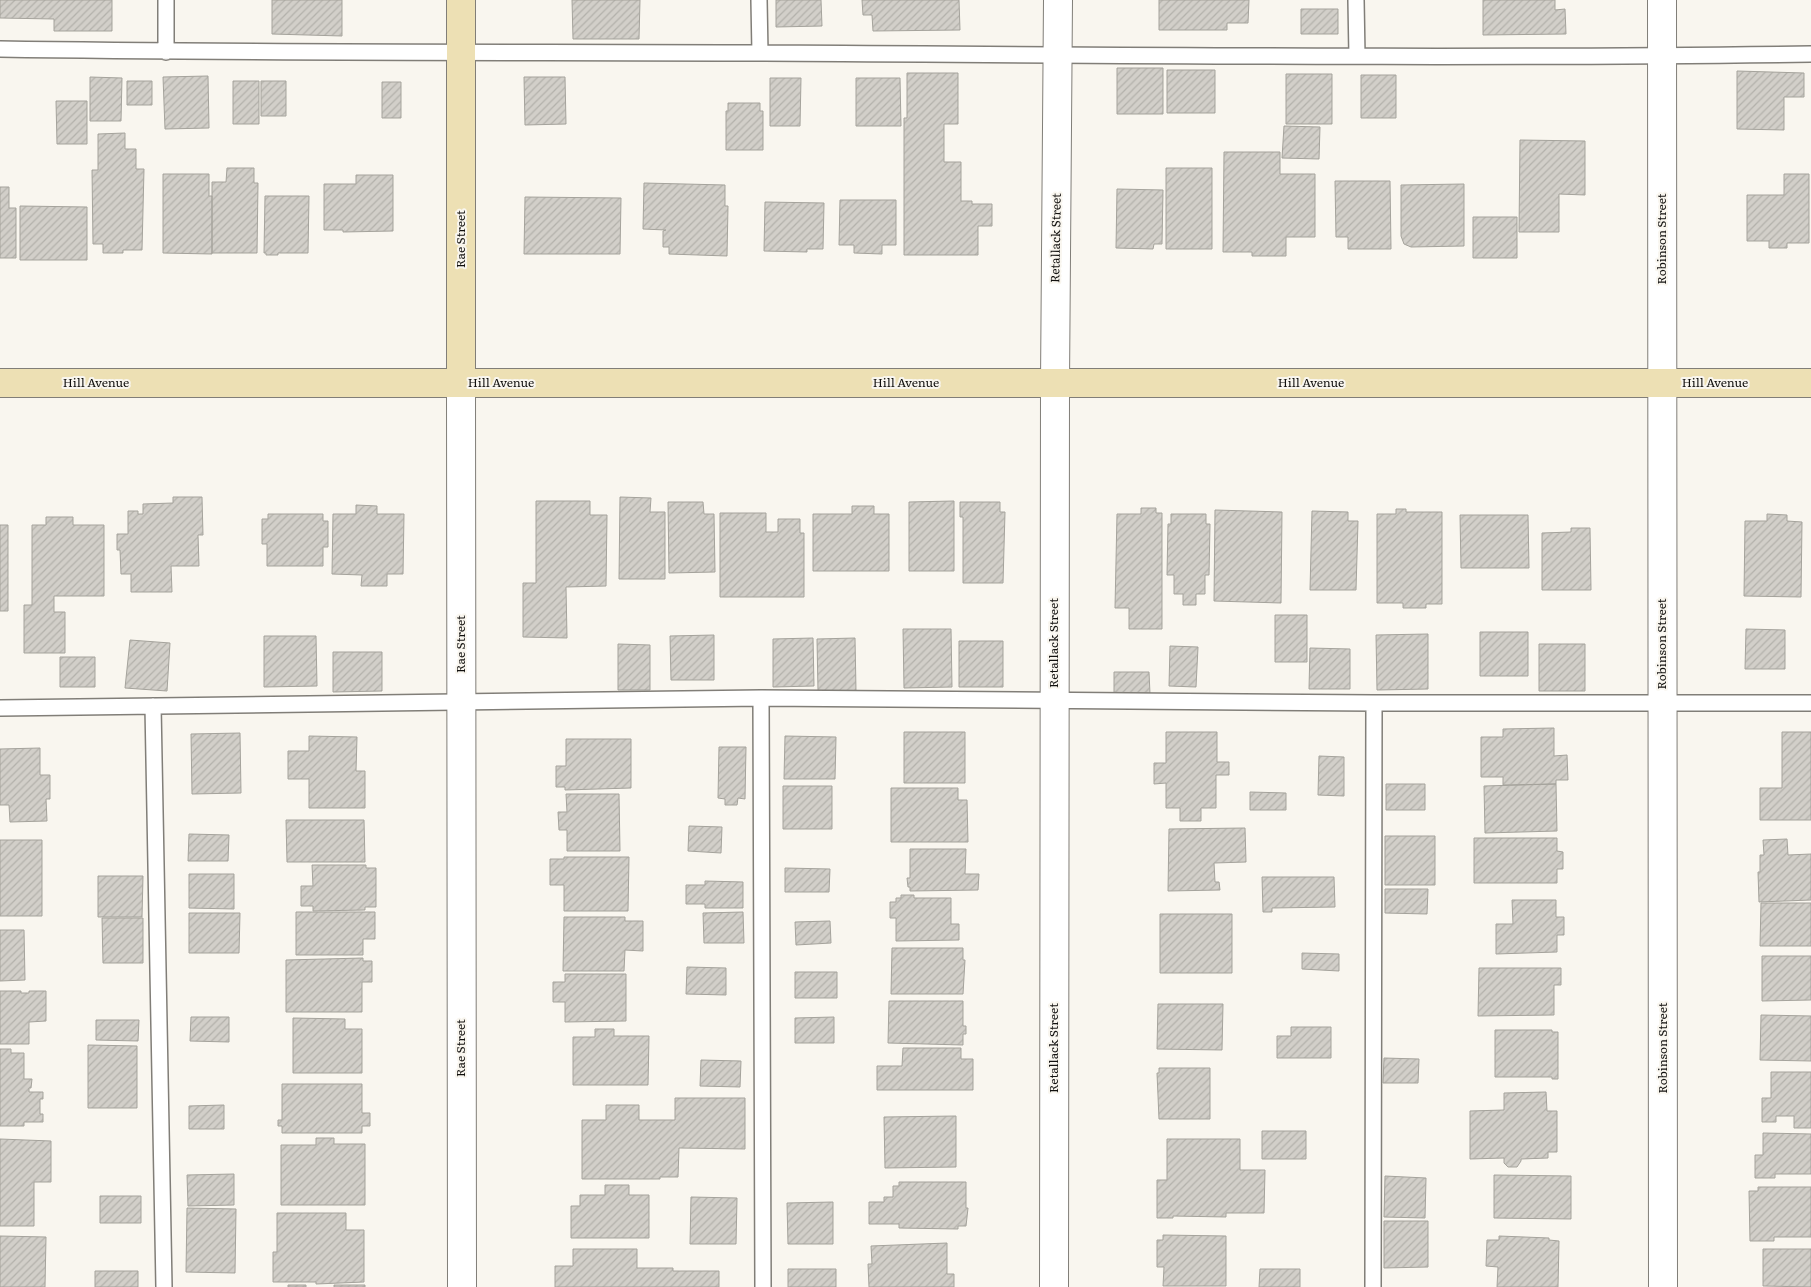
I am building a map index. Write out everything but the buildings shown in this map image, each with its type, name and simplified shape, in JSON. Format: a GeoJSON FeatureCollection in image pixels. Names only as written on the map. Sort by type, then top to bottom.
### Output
{"type":"FeatureCollection","features":[{"type":"Feature","properties":{"kind":"street","name":"Rae Street"},"geometry":{"type":"LineString","coordinates":[[461,0],[462,1287]]}},
{"type":"Feature","properties":{"kind":"street","name":"Retallack Street"},"geometry":{"type":"LineString","coordinates":[[1054,1287],[1054,699],[1058,0]]}},
{"type":"Feature","properties":{"kind":"street","name":"Robinson Street"},"geometry":{"type":"LineString","coordinates":[[1662,0],[1663,1287]]}},
{"type":"Feature","properties":{"kind":"street","name":"Hill Avenue"},"geometry":{"type":"LineString","coordinates":[[0,383],[1811,383]]}},
{"type":"Feature","properties":{"kind":"lane"},"geometry":{"type":"LineString","coordinates":[[166,0],[166,52]]}},
{"type":"Feature","properties":{"kind":"lane"},"geometry":{"type":"LineString","coordinates":[[759,0],[760,53]]}},
{"type":"Feature","properties":{"kind":"lane"},"geometry":{"type":"LineString","coordinates":[[1356,0],[1357,56]]}},
{"type":"Feature","properties":{"kind":"lane"},"geometry":{"type":"LineString","coordinates":[[0,49],[166,52],[1357,56],[1811,54]]}},
{"type":"Feature","properties":{"kind":"lane"},"geometry":{"type":"LineString","coordinates":[[0,708],[761,698],[1374,703],[1811,703]]}},
{"type":"Feature","properties":{"kind":"lane"},"geometry":{"type":"LineString","coordinates":[[761,698],[763,1287]]}},
{"type":"Feature","properties":{"kind":"lane"},"geometry":{"type":"LineString","coordinates":[[1373,1287],[1374,703]]}},
{"type":"Feature","properties":{"kind":"lane"},"geometry":{"type":"LineString","coordinates":[[153,706],[164,1287]]}}]}
